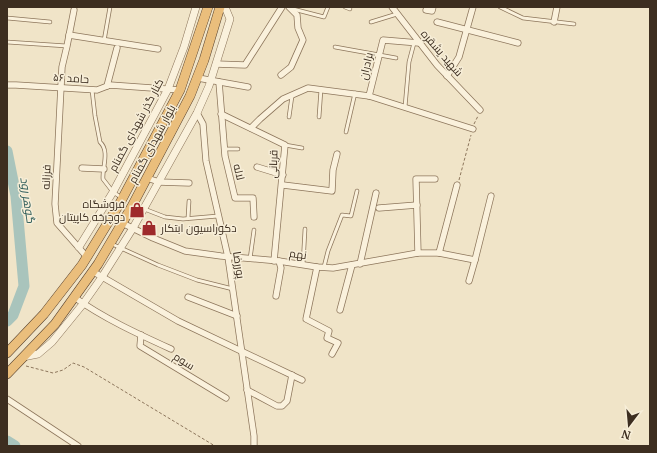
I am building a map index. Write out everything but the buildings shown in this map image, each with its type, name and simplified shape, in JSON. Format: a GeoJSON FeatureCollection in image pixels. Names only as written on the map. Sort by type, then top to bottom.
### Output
{"type":"FeatureCollection","features":[{"type":"Feature","properties":{"kind":"highway","name":"بلوار شهدای گمنام"},"geometry":{"type":"LineString","coordinates":[[7,353],[44,314],[82,265],[123,198],[180,90],[208,7]]}},
{"type":"Feature","properties":{"kind":"highway","name":"بلوار شهدای گمنام"},"geometry":{"type":"LineString","coordinates":[[7,374],[55,324],[92,271],[133,205],[198,78],[220,7]]}},
{"type":"Feature","properties":{"kind":"highway"},"geometry":{"type":"LineString","coordinates":[[82,265],[92,271]]}},
{"type":"Feature","properties":{"kind":"street","name":"کنار گذر شهدای گمنام"},"geometry":{"type":"LineString","coordinates":[[79,247],[113,192],[168,89],[184,47],[196,7]]}},
{"type":"Feature","properties":{"kind":"street"},"geometry":{"type":"LineString","coordinates":[[20,360],[38,354],[47,346],[83,304],[102,277],[144,210],[197,113],[210,81],[230,19],[225,7]]}},
{"type":"Feature","properties":{"kind":"street"},"geometry":{"type":"LineString","coordinates":[[216,64],[245,65],[282,7]]}},
{"type":"Feature","properties":{"kind":"street","name":"شهید یشقره"},"geometry":{"type":"LineString","coordinates":[[392,7],[416,43],[480,110]]}},
{"type":"Feature","properties":{"kind":"street"},"geometry":{"type":"LineString","coordinates":[[426,10],[432,11],[433,7]]}},
{"type":"Feature","properties":{"kind":"street"},"geometry":{"type":"LineString","coordinates":[[447,76],[459,57],[473,7]]}},
{"type":"Feature","properties":{"kind":"street"},"geometry":{"type":"LineString","coordinates":[[554,22],[557,7]]}},
{"type":"Feature","properties":{"kind":"street"},"geometry":{"type":"LineString","coordinates":[[281,75],[291,67],[303,40],[298,28],[296,15],[290,8]]}},
{"type":"Feature","properties":{"kind":"street","name":"فرزانه"},"geometry":{"type":"LineString","coordinates":[[74,10],[62,67],[60,87],[55,204],[57,223],[87,257]]}},
{"type":"Feature","properties":{"kind":"street"},"geometry":{"type":"LineString","coordinates":[[437,22],[518,43]]}},
{"type":"Feature","properties":{"kind":"street"},"geometry":{"type":"LineString","coordinates":[[69,35],[158,49]]}},
{"type":"Feature","properties":{"kind":"street","name":"برادران"},"geometry":{"type":"LineString","coordinates":[[292,96],[308,88],[370,96],[382,40],[416,43]]}},
{"type":"Feature","properties":{"kind":"street"},"geometry":{"type":"LineString","coordinates":[[107,86],[117,48]]}},
{"type":"Feature","properties":{"kind":"street"},"geometry":{"type":"LineString","coordinates":[[198,78],[248,87]]}},
{"type":"Feature","properties":{"kind":"street"},"geometry":{"type":"LineString","coordinates":[[219,82],[221,114]]}},
{"type":"Feature","properties":{"kind":"street","name":"حامد ۵۶"},"geometry":{"type":"LineString","coordinates":[[7,85],[97,90],[110,84],[180,90]]}},
{"type":"Feature","properties":{"kind":"street"},"geometry":{"type":"LineString","coordinates":[[251,128],[284,99],[292,96]]}},
{"type":"Feature","properties":{"kind":"street"},"geometry":{"type":"LineString","coordinates":[[370,96],[472,129]]}},
{"type":"Feature","properties":{"kind":"street","name":"پوررضا"},"geometry":{"type":"LineString","coordinates":[[197,113],[203,124],[206,161],[228,257],[254,436],[254,446]]}},
{"type":"Feature","properties":{"kind":"street","name":"قربانی"},"geometry":{"type":"LineString","coordinates":[[221,114],[285,145],[277,261],[281,268],[276,296]]}},
{"type":"Feature","properties":{"kind":"street","name":"لاله"},"geometry":{"type":"LineString","coordinates":[[221,114],[227,170],[235,198],[253,198],[254,217]]}},
{"type":"Feature","properties":{"kind":"street"},"geometry":{"type":"LineString","coordinates":[[141,140],[152,145]]}},
{"type":"Feature","properties":{"kind":"street"},"geometry":{"type":"LineString","coordinates":[[282,185],[332,191],[333,170],[337,154]]}},
{"type":"Feature","properties":{"kind":"street"},"geometry":{"type":"LineString","coordinates":[[257,167],[283,175]]}},
{"type":"Feature","properties":{"kind":"street"},"geometry":{"type":"LineString","coordinates":[[82,168],[104,169]]}},
{"type":"Feature","properties":{"kind":"street"},"geometry":{"type":"LineString","coordinates":[[147,178],[159,182],[189,183]]}},
{"type":"Feature","properties":{"kind":"street"},"geometry":{"type":"LineString","coordinates":[[418,253],[416,179],[435,179]]}},
{"type":"Feature","properties":{"kind":"street"},"geometry":{"type":"LineString","coordinates":[[439,253],[457,185]]}},
{"type":"Feature","properties":{"kind":"street"},"geometry":{"type":"LineString","coordinates":[[360,264],[376,193]]}},
{"type":"Feature","properties":{"kind":"street"},"geometry":{"type":"LineString","coordinates":[[469,281],[476,260],[492,196]]}},
{"type":"Feature","properties":{"kind":"street"},"geometry":{"type":"LineString","coordinates":[[379,208],[417,206]]}},
{"type":"Feature","properties":{"kind":"street","name":"نهم"},"geometry":{"type":"LineString","coordinates":[[122,223],[152,238],[185,251],[317,267],[333,268],[418,253],[439,253],[476,260]]}},
{"type":"Feature","properties":{"kind":"street"},"geometry":{"type":"LineString","coordinates":[[340,310],[352,265]]}},
{"type":"Feature","properties":{"kind":"street"},"geometry":{"type":"LineString","coordinates":[[317,267],[306,319],[329,331],[327,338],[338,343],[332,354]]}},
{"type":"Feature","properties":{"kind":"street"},"geometry":{"type":"LineString","coordinates":[[92,271],[178,321],[302,380]]}},
{"type":"Feature","properties":{"kind":"street","name":"سوم"},"geometry":{"type":"LineString","coordinates":[[74,297],[83,304],[171,349]]}},
{"type":"Feature","properties":{"kind":"street"},"geometry":{"type":"LineString","coordinates":[[188,297],[236,316]]}},
{"type":"Feature","properties":{"kind":"street","name":"سوم"},"geometry":{"type":"LineString","coordinates":[[141,335],[140,346],[226,398]]}},
{"type":"Feature","properties":{"kind":"street"},"geometry":{"type":"LineString","coordinates":[[247,390],[277,406],[282,406],[287,401],[292,375]]}},
{"type":"Feature","properties":{"kind":"street"},"geometry":{"type":"LineString","coordinates":[[7,399],[78,446]]}},
{"type":"Feature","properties":{"kind":"lane"},"geometry":{"type":"LineString","coordinates":[[104,41],[110,7]]}},
{"type":"Feature","properties":{"kind":"lane"},"geometry":{"type":"LineString","coordinates":[[290,8],[324,17],[328,7]]}},
{"type":"Feature","properties":{"kind":"lane"},"geometry":{"type":"LineString","coordinates":[[345,7],[350,10]]}},
{"type":"Feature","properties":{"kind":"lane"},"geometry":{"type":"LineString","coordinates":[[500,7],[523,18],[574,24]]}},
{"type":"Feature","properties":{"kind":"lane"},"geometry":{"type":"LineString","coordinates":[[371,22],[397,14]]}},
{"type":"Feature","properties":{"kind":"lane"},"geometry":{"type":"LineString","coordinates":[[7,18],[50,22]]}},
{"type":"Feature","properties":{"kind":"lane"},"geometry":{"type":"LineString","coordinates":[[7,42],[67,46]]}},
{"type":"Feature","properties":{"kind":"lane"},"geometry":{"type":"LineString","coordinates":[[405,107],[409,62],[416,43]]}},
{"type":"Feature","properties":{"kind":"lane"},"geometry":{"type":"LineString","coordinates":[[336,47],[378,56],[396,58]]}},
{"type":"Feature","properties":{"kind":"lane"},"geometry":{"type":"LineString","coordinates":[[92,90],[100,142],[105,155],[103,179],[113,192],[123,198]]}},
{"type":"Feature","properties":{"kind":"lane"},"geometry":{"type":"LineString","coordinates":[[319,117],[321,90]]}},
{"type":"Feature","properties":{"kind":"lane"},"geometry":{"type":"LineString","coordinates":[[346,132],[355,93]]}},
{"type":"Feature","properties":{"kind":"lane"},"geometry":{"type":"LineString","coordinates":[[289,117],[292,96]]}},
{"type":"Feature","properties":{"kind":"lane"},"geometry":{"type":"LineString","coordinates":[[285,145],[302,148]]}},
{"type":"Feature","properties":{"kind":"lane"},"geometry":{"type":"LineString","coordinates":[[224,149],[238,149]]}},
{"type":"Feature","properties":{"kind":"lane"},"geometry":{"type":"LineString","coordinates":[[324,267],[328,251],[342,215],[352,216],[357,191]]}},
{"type":"Feature","properties":{"kind":"lane"},"geometry":{"type":"LineString","coordinates":[[188,218],[189,201]]}},
{"type":"Feature","properties":{"kind":"lane"},"geometry":{"type":"LineString","coordinates":[[133,205],[165,217],[188,218],[219,216]]}},
{"type":"Feature","properties":{"kind":"lane"},"geometry":{"type":"LineString","coordinates":[[303,265],[305,229]]}},
{"type":"Feature","properties":{"kind":"lane"},"geometry":{"type":"LineString","coordinates":[[250,259],[254,230]]}},
{"type":"Feature","properties":{"kind":"lane"},"geometry":{"type":"LineString","coordinates":[[110,243],[158,265],[197,280],[233,289]]}},
{"type":"Feature","properties":{"kind":"path"},"geometry":{"type":"LineString","coordinates":[[457,185],[472,129],[480,110]]}},
{"type":"Feature","properties":{"kind":"path"},"geometry":{"type":"LineString","coordinates":[[20,360],[53,373],[63,370],[68,365],[73,363],[84,367],[215,446]]}},
{"type":"Feature","properties":{"kind":"waterway","name":"گوهر رود"},"geometry":{"type":"LineString","coordinates":[[7,151],[16,196],[24,286],[13,315],[7,321]]}},
{"type":"Feature","properties":{"kind":"waterway","name":"گوهر رود"},"geometry":{"type":"LineString","coordinates":[[7,441],[15,446]]}},
{"type":"Feature","properties":{"kind":"place","name":"فروشگاه دوچرخه کاپیتان"},"geometry":{"type":"Point","coordinates":[137,210]}},
{"type":"Feature","properties":{"kind":"place","name":"دکوراسیون ابتکار"},"geometry":{"type":"Point","coordinates":[149,228]}}]}
